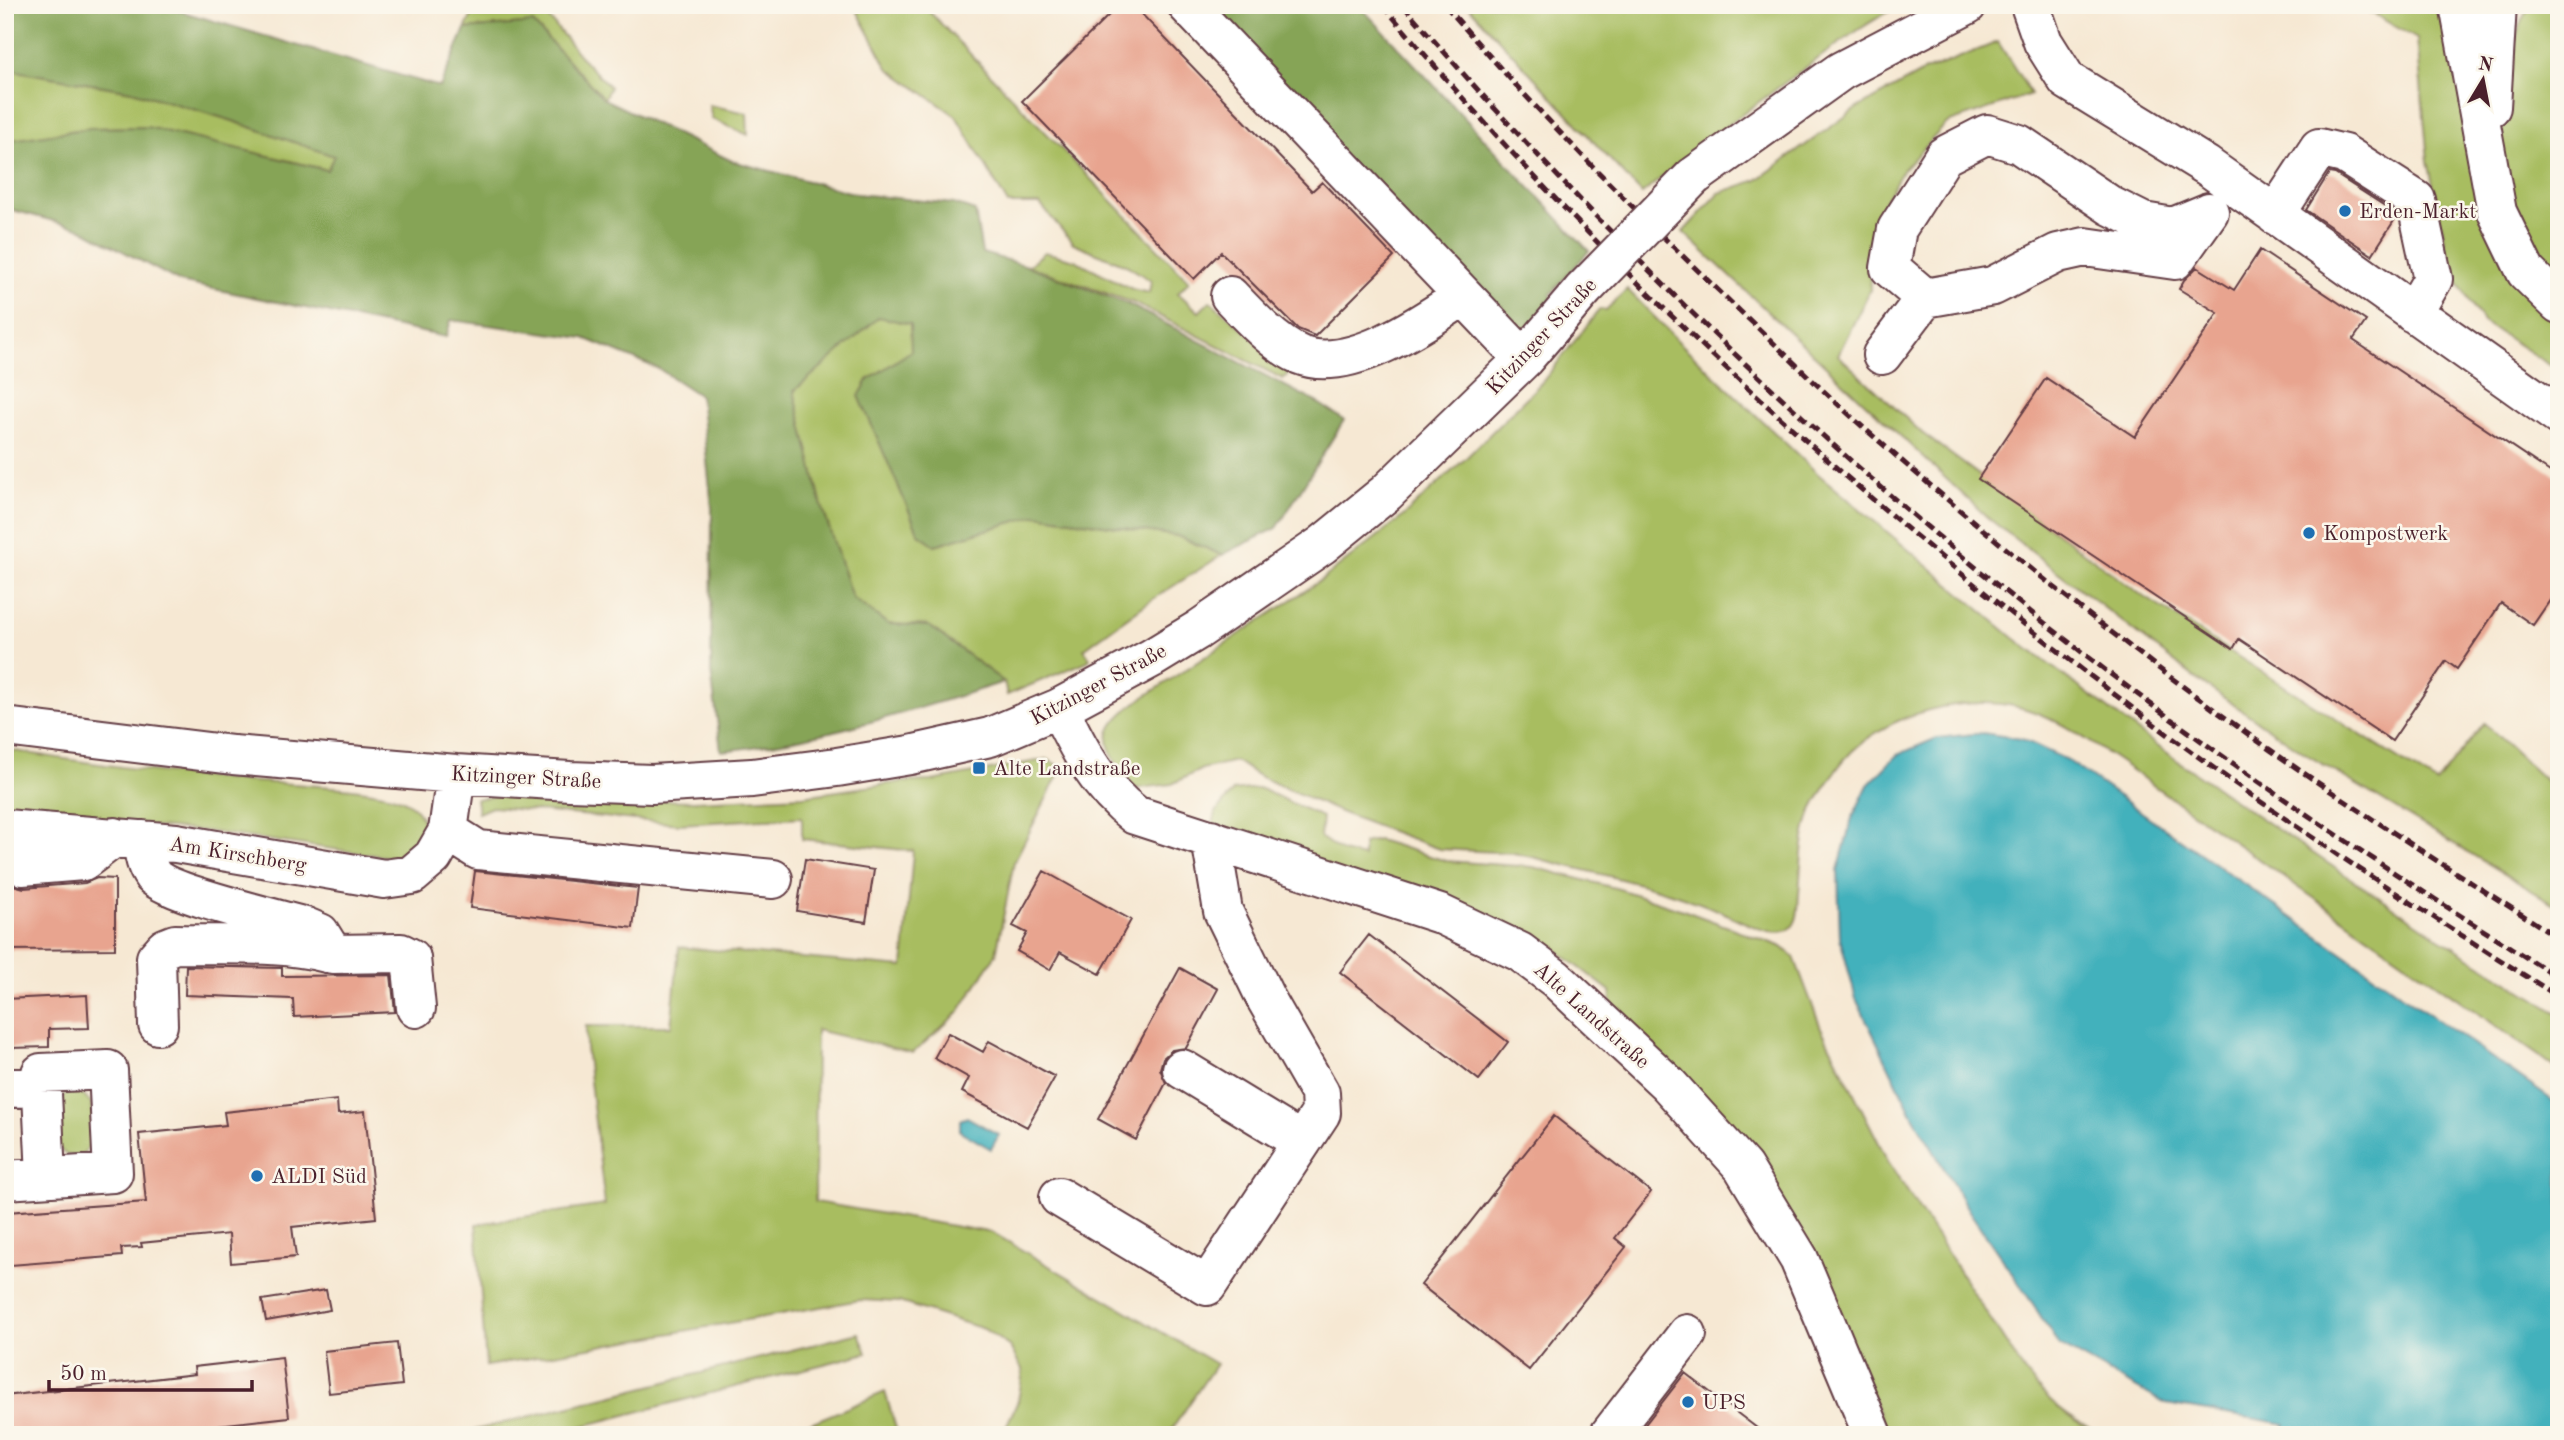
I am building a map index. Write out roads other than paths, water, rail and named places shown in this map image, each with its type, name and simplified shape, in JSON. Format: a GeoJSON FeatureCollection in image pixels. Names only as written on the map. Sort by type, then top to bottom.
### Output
{"type":"FeatureCollection","features":[{"type":"Feature","properties":{"kind":"main road"},"geometry":{"type":"LineString","coordinates":[[1187,5],[1524,359]]}},
{"type":"Feature","properties":{"kind":"main road","name":"Kitzinger Straße"},"geometry":{"type":"LineString","coordinates":[[5,727],[233,755],[456,774],[652,783],[752,778],[910,755],[990,737],[1059,708],[1152,658],[1198,630],[1322,545],[1386,493],[1524,359],[1583,290],[1693,177],[1841,71],[1967,5]]}},
{"type":"Feature","properties":{"kind":"main road"},"geometry":{"type":"LineString","coordinates":[[2030,5],[2043,42],[2067,79],[2231,184],[2559,416]]}},
{"type":"Feature","properties":{"kind":"main road"},"geometry":{"type":"LineString","coordinates":[[2487,155],[2497,5]]}},
{"type":"Feature","properties":{"kind":"main road"},"geometry":{"type":"LineString","coordinates":[[2496,47],[2517,5]]}},
{"type":"Feature","properties":{"kind":"main road"},"geometry":{"type":"LineString","coordinates":[[2458,7],[2497,212],[2526,272],[2559,304]]}},
{"type":"Feature","properties":{"kind":"main road"},"geometry":{"type":"LineString","coordinates":[[1925,298],[1890,268],[1897,229],[1944,156],[1987,134],[2019,144],[2110,206],[2143,222],[2172,227],[2207,213]]}},
{"type":"Feature","properties":{"kind":"main road"},"geometry":{"type":"LineString","coordinates":[[2275,215],[2319,148],[2344,154],[2416,200],[2433,279],[2413,313]]}},
{"type":"Feature","properties":{"kind":"main road"},"geometry":{"type":"LineString","coordinates":[[1882,355],[1925,298],[1993,286],[2058,253],[2085,247],[2175,260],[2207,213],[2231,184]]}},
{"type":"Feature","properties":{"kind":"main road"},"geometry":{"type":"LineString","coordinates":[[1230,296],[1265,331],[1300,355],[1325,361],[1358,353],[1417,327],[1464,296]]}},
{"type":"Feature","properties":{"kind":"main road","name":"Alte Landstraße"},"geometry":{"type":"LineString","coordinates":[[1059,708],[1083,758],[1118,802],[1135,815],[1440,914],[1520,952],[1556,979],[1668,1084],[1743,1167],[1799,1259],[1873,1435]]}},
{"type":"Feature","properties":{"kind":"main road","name":"Am Kirschberg"},"geometry":{"type":"LineString","coordinates":[[5,829],[176,843],[384,879],[412,875],[433,857],[448,831],[456,774]]}},
{"type":"Feature","properties":{"kind":"main road"},"geometry":{"type":"LineString","coordinates":[[448,831],[478,849],[773,879]]}},
{"type":"Feature","properties":{"kind":"main road"},"geometry":{"type":"LineString","coordinates":[[5,859],[22,866],[83,861],[129,838],[153,876],[162,883],[174,889],[306,927],[320,933],[332,954]]}},
{"type":"Feature","properties":{"kind":"main road"},"geometry":{"type":"LineString","coordinates":[[1059,1197],[1207,1286],[1321,1113],[1320,1093],[1266,999],[1223,911],[1211,839]]}},
{"type":"Feature","properties":{"kind":"main road"},"geometry":{"type":"LineString","coordinates":[[158,1025],[156,958],[165,948],[175,944],[303,947],[332,954],[401,953],[411,958],[416,1008]]}},
{"type":"Feature","properties":{"kind":"main road"},"geometry":{"type":"LineString","coordinates":[[1182,1069],[1302,1142]]}},
{"type":"Feature","properties":{"kind":"main road"},"geometry":{"type":"LineString","coordinates":[[5,1180],[113,1173],[108,1070],[41,1073],[24,1088],[46,1176]]}},
{"type":"Feature","properties":{"kind":"main road"},"geometry":{"type":"LineString","coordinates":[[1609,1435],[1687,1334]]}},
{"type":"Feature","properties":{"kind":"water"},"geometry":{"type":"Polygon","coordinates":[[[1983,733],[2022,739],[2067,760],[2559,1105],[2559,1435],[2281,1435],[2286,1424],[2166,1404],[2058,1344],[1969,1211],[1913,1116],[1856,999],[1840,938],[1838,870],[1852,818],[1868,785],[1897,755],[1937,738],[1983,733]]]}},
{"type":"Feature","properties":{"kind":"water"},"geometry":{"type":"Polygon","coordinates":[[[967,1117],[999,1135],[991,1149],[960,1131],[960,1120],[967,1117]]]}},
{"type":"Feature","properties":{"kind":"railway"},"geometry":{"type":"LineString","coordinates":[[1383,5],[1476,113],[1573,217],[1674,318],[1778,416],[1885,510],[2107,689],[2222,774],[2346,860],[2559,997]]}},
{"type":"Feature","properties":{"kind":"railway"},"geometry":{"type":"LineString","coordinates":[[1403,5],[1496,110],[1593,213],[1693,313],[1795,410],[2009,595],[2120,681],[2234,764],[2395,873],[2559,978]]}},
{"type":"Feature","properties":{"kind":"railway"},"geometry":{"type":"LineString","coordinates":[[1445,5],[1588,162],[1663,237],[1844,409],[1969,518],[2109,630],[2252,737],[2366,815],[2559,938]]}},
{"type":"Feature","properties":{"kind":"place","name":"Erden-Markt"},"geometry":{"type":"Point","coordinates":[2345,211]}},
{"type":"Feature","properties":{"kind":"place","name":"Kompostwerk"},"geometry":{"type":"Point","coordinates":[2309,533]}},
{"type":"Feature","properties":{"kind":"place","name":"Alte Landstraße"},"geometry":{"type":"Point","coordinates":[979,768]}},
{"type":"Feature","properties":{"kind":"place","name":"ALDI Süd"},"geometry":{"type":"Point","coordinates":[257,1176]}},
{"type":"Feature","properties":{"kind":"place","name":"UPS"},"geometry":{"type":"Point","coordinates":[1688,1402]}}]}
